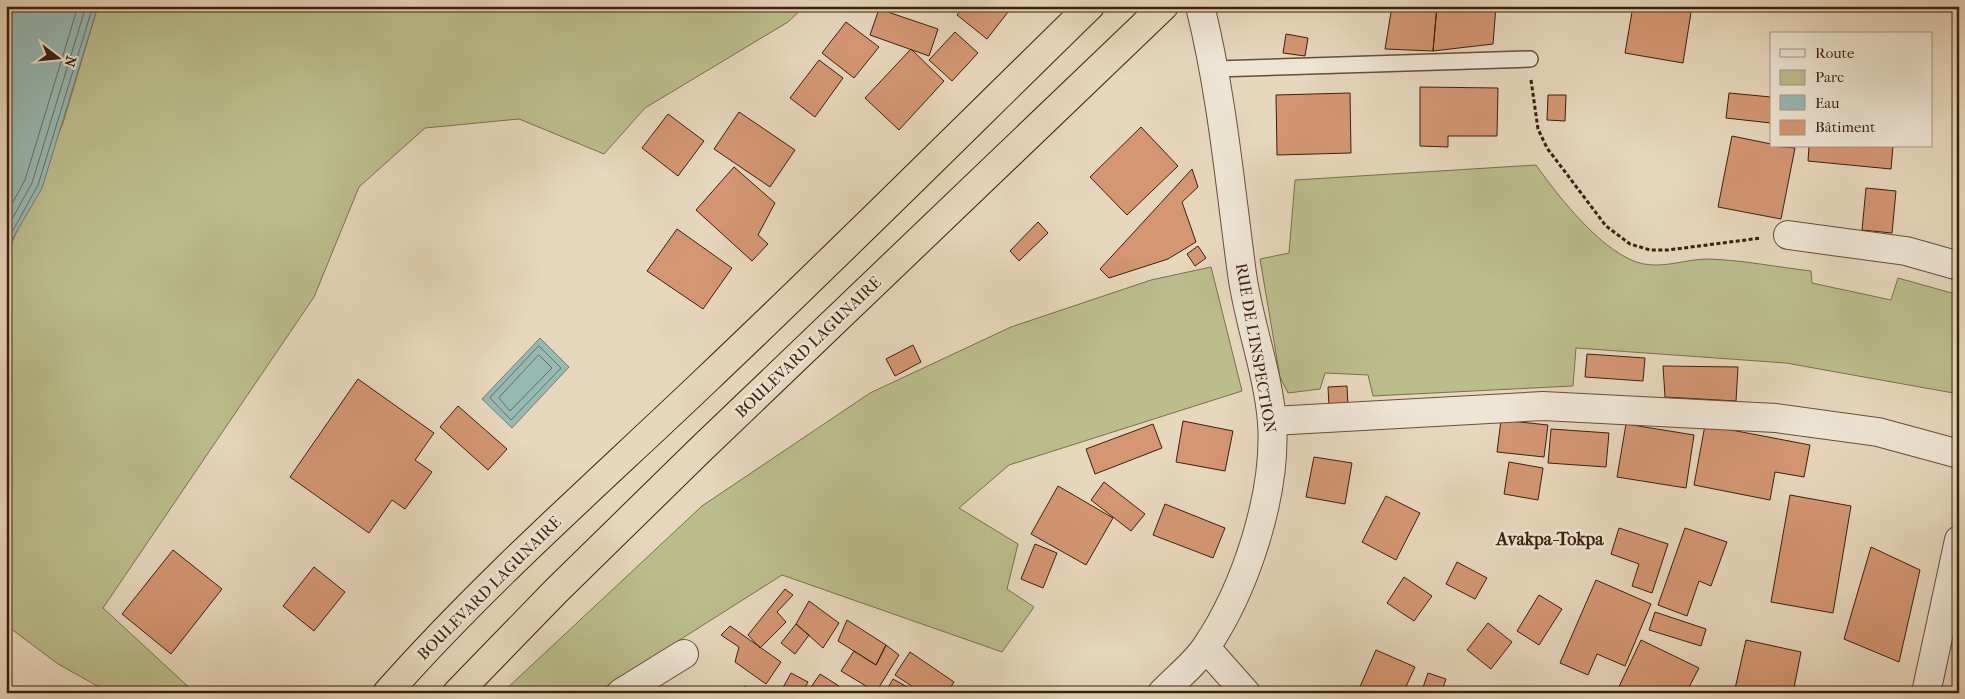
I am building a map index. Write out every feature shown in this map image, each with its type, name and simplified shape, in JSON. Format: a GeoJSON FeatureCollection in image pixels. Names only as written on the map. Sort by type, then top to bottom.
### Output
{"type":"FeatureCollection","features":[{"type":"Feature","properties":{"kind":"highway","name":"BOULEVARD LAGUNAIRE"},"geometry":{"type":"LineString","coordinates":[[387,693],[457,616],[706,380],[1090,6]]}},
{"type":"Feature","properties":{"kind":"highway","name":"BOULEVARD LAGUNAIRE"},"geometry":{"type":"LineString","coordinates":[[457,693],[563,584],[693,457],[1164,6]]}},
{"type":"Feature","properties":{"kind":"street","name":"RUE DE L'INSPECTION"},"geometry":{"type":"LineString","coordinates":[[1162,693],[1206,648],[1232,600],[1254,545],[1266,504],[1273,459],[1272,421],[1243,278],[1215,70],[1200,6]]}},
{"type":"Feature","properties":{"kind":"street"},"geometry":{"type":"LineString","coordinates":[[1788,235],[1906,251],[1959,266]]}},
{"type":"Feature","properties":{"kind":"street"},"geometry":{"type":"LineString","coordinates":[[1272,421],[1543,406],[1776,418],[1878,432],[1959,454]]}},
{"type":"Feature","properties":{"kind":"street"},"geometry":{"type":"LineString","coordinates":[[1926,693],[1959,540]]}},
{"type":"Feature","properties":{"kind":"street"},"geometry":{"type":"LineString","coordinates":[[1206,648],[1246,693]]}},
{"type":"Feature","properties":{"kind":"street"},"geometry":{"type":"LineString","coordinates":[[621,693],[684,654]]}},
{"type":"Feature","properties":{"kind":"lane"},"geometry":{"type":"LineString","coordinates":[[1215,70],[1530,59]]}},
{"type":"Feature","properties":{"kind":"path"},"geometry":{"type":"LineString","coordinates":[[1530,59],[1528,68],[1538,128],[1547,148],[1606,226],[1630,244],[1650,250],[1668,250],[1788,235]]}},
{"type":"Feature","properties":{"kind":"green space"},"geometry":{"type":"Polygon","coordinates":[[[98,6],[805,6],[788,22],[645,108],[604,154],[519,119],[425,128],[359,187],[314,297],[103,608],[195,693],[110,693],[58,664],[6,625],[6,250],[11,245],[63,123],[98,6]]]}},
{"type":"Feature","properties":{"kind":"green space"},"geometry":{"type":"Polygon","coordinates":[[[1536,165],[1557,193],[1598,238],[1629,259],[1644,264],[1660,265],[1708,259],[1734,261],[1811,271],[1812,283],[1891,300],[1898,278],[1959,295],[1959,394],[1786,363],[1576,348],[1573,386],[1373,396],[1368,375],[1325,373],[1320,389],[1288,393],[1280,377],[1260,259],[1289,253],[1295,180],[1536,165]]]}},
{"type":"Feature","properties":{"kind":"green space"},"geometry":{"type":"Polygon","coordinates":[[[1211,267],[1242,391],[1009,465],[959,508],[1018,544],[1007,589],[1034,607],[1002,652],[782,575],[596,693],[502,693],[702,506],[870,393],[1011,327],[1151,280],[1211,267]]]}},
{"type":"Feature","properties":{"kind":"water"},"geometry":{"type":"Polygon","coordinates":[[[6,6],[98,6],[42,188],[6,250],[6,6]]]}},
{"type":"Feature","properties":{"kind":"water"},"geometry":{"type":"Polygon","coordinates":[[[540,338],[569,367],[512,428],[482,399],[540,338]]]}},
{"type":"Feature","properties":{"kind":"building"},"geometry":{"type":"Polygon","coordinates":[[[918,6],[936,6],[934,11],[918,6]]]}},
{"type":"Feature","properties":{"kind":"building"},"geometry":{"type":"Polygon","coordinates":[[[964,6],[1002,6],[1008,12],[987,39],[957,15],[964,6]]]}},
{"type":"Feature","properties":{"kind":"building"},"geometry":{"type":"Polygon","coordinates":[[[1392,6],[1437,6],[1433,51],[1385,49],[1392,6]]]}},
{"type":"Feature","properties":{"kind":"building"},"geometry":{"type":"Polygon","coordinates":[[[1437,6],[1496,6],[1493,44],[1433,51],[1437,6]]]}},
{"type":"Feature","properties":{"kind":"building"},"geometry":{"type":"Polygon","coordinates":[[[1633,6],[1692,6],[1683,63],[1625,53],[1633,6]]]}},
{"type":"Feature","properties":{"kind":"building"},"geometry":{"type":"Polygon","coordinates":[[[879,9],[938,29],[929,56],[870,35],[879,9]]]}},
{"type":"Feature","properties":{"kind":"building"},"geometry":{"type":"Polygon","coordinates":[[[846,22],[879,47],[854,78],[822,53],[846,22]]]}},
{"type":"Feature","properties":{"kind":"building"},"geometry":{"type":"Polygon","coordinates":[[[955,32],[978,53],[952,81],[929,60],[955,32]]]}},
{"type":"Feature","properties":{"kind":"building"},"geometry":{"type":"Polygon","coordinates":[[[1286,34],[1308,38],[1305,56],[1283,53],[1286,34]]]}},
{"type":"Feature","properties":{"kind":"building"},"geometry":{"type":"Polygon","coordinates":[[[911,49],[944,81],[899,130],[865,98],[911,49]]]}},
{"type":"Feature","properties":{"kind":"building"},"geometry":{"type":"Polygon","coordinates":[[[819,60],[843,78],[815,117],[790,98],[819,60]]]}},
{"type":"Feature","properties":{"kind":"building"},"geometry":{"type":"Polygon","coordinates":[[[1420,87],[1498,88],[1497,136],[1448,136],[1448,147],[1420,146],[1420,87]]]}},
{"type":"Feature","properties":{"kind":"building"},"geometry":{"type":"Polygon","coordinates":[[[1350,93],[1351,153],[1277,155],[1276,95],[1350,93]]]}},
{"type":"Feature","properties":{"kind":"building"},"geometry":{"type":"Polygon","coordinates":[[[1729,93],[1770,97],[1770,123],[1726,118],[1729,93]]]}},
{"type":"Feature","properties":{"kind":"building"},"geometry":{"type":"Polygon","coordinates":[[[1548,95],[1566,95],[1565,121],[1547,120],[1548,95]]]}},
{"type":"Feature","properties":{"kind":"building"},"geometry":{"type":"Polygon","coordinates":[[[739,112],[795,150],[770,187],[714,149],[739,112]]]}},
{"type":"Feature","properties":{"kind":"building"},"geometry":{"type":"Polygon","coordinates":[[[668,114],[704,141],[678,176],[642,148],[668,114]]]}},
{"type":"Feature","properties":{"kind":"building"},"geometry":{"type":"Polygon","coordinates":[[[1141,127],[1178,166],[1127,215],[1090,177],[1141,127]]]}},
{"type":"Feature","properties":{"kind":"building"},"geometry":{"type":"Polygon","coordinates":[[[1732,136],[1770,144],[1770,148],[1795,148],[1781,219],[1718,207],[1732,136]]]}},
{"type":"Feature","properties":{"kind":"building"},"geometry":{"type":"Polygon","coordinates":[[[1809,148],[1893,148],[1891,169],[1808,161],[1809,148]]]}},
{"type":"Feature","properties":{"kind":"building"},"geometry":{"type":"Polygon","coordinates":[[[734,167],[775,203],[758,235],[768,244],[752,261],[696,210],[734,167]]]}},
{"type":"Feature","properties":{"kind":"building"},"geometry":{"type":"Polygon","coordinates":[[[1192,169],[1198,187],[1182,202],[1196,242],[1168,259],[1109,278],[1100,269],[1192,169]]]}},
{"type":"Feature","properties":{"kind":"building"},"geometry":{"type":"Polygon","coordinates":[[[1866,188],[1896,191],[1892,233],[1862,230],[1866,188]]]}},
{"type":"Feature","properties":{"kind":"building"},"geometry":{"type":"Polygon","coordinates":[[[1038,222],[1048,233],[1019,261],[1010,251],[1038,222]]]}},
{"type":"Feature","properties":{"kind":"building"},"geometry":{"type":"Polygon","coordinates":[[[677,229],[732,268],[703,309],[647,271],[677,229]]]}},
{"type":"Feature","properties":{"kind":"building"},"geometry":{"type":"Polygon","coordinates":[[[1198,246],[1206,258],[1195,266],[1187,254],[1198,246]]]}},
{"type":"Feature","properties":{"kind":"building"},"geometry":{"type":"Polygon","coordinates":[[[913,345],[921,362],[895,376],[886,359],[913,345]]]}},
{"type":"Feature","properties":{"kind":"building"},"geometry":{"type":"Polygon","coordinates":[[[1587,354],[1645,358],[1643,381],[1585,377],[1587,354]]]}},
{"type":"Feature","properties":{"kind":"building"},"geometry":{"type":"Polygon","coordinates":[[[1663,366],[1738,367],[1736,401],[1665,397],[1663,366]]]}},
{"type":"Feature","properties":{"kind":"building"},"geometry":{"type":"Polygon","coordinates":[[[358,379],[434,433],[415,460],[432,472],[405,509],[392,500],[369,533],[290,477],[358,379]]]}},
{"type":"Feature","properties":{"kind":"building"},"geometry":{"type":"Polygon","coordinates":[[[1347,386],[1348,405],[1329,406],[1328,387],[1347,386]]]}},
{"type":"Feature","properties":{"kind":"building"},"geometry":{"type":"Polygon","coordinates":[[[458,406],[507,449],[488,470],[440,427],[458,406]]]}},
{"type":"Feature","properties":{"kind":"building"},"geometry":{"type":"Polygon","coordinates":[[[1501,420],[1548,425],[1544,457],[1497,452],[1501,420]]]}},
{"type":"Feature","properties":{"kind":"building"},"geometry":{"type":"Polygon","coordinates":[[[1183,421],[1233,431],[1225,471],[1176,462],[1183,421]]]}},
{"type":"Feature","properties":{"kind":"building"},"geometry":{"type":"Polygon","coordinates":[[[1153,424],[1162,448],[1095,474],[1086,449],[1153,424]]]}},
{"type":"Feature","properties":{"kind":"building"},"geometry":{"type":"Polygon","coordinates":[[[1626,424],[1694,435],[1686,488],[1617,477],[1626,424]]]}},
{"type":"Feature","properties":{"kind":"building"},"geometry":{"type":"Polygon","coordinates":[[[1705,425],[1810,445],[1804,477],[1775,472],[1770,500],[1694,485],[1705,425]]]}},
{"type":"Feature","properties":{"kind":"building"},"geometry":{"type":"Polygon","coordinates":[[[1551,429],[1609,433],[1606,467],[1548,463],[1551,429]]]}},
{"type":"Feature","properties":{"kind":"building"},"geometry":{"type":"Polygon","coordinates":[[[1314,457],[1352,463],[1345,504],[1306,497],[1314,457]]]}},
{"type":"Feature","properties":{"kind":"building"},"geometry":{"type":"Polygon","coordinates":[[[1509,462],[1543,468],[1538,500],[1504,494],[1509,462]]]}},
{"type":"Feature","properties":{"kind":"building"},"geometry":{"type":"Polygon","coordinates":[[[1104,482],[1145,514],[1131,531],[1091,500],[1104,482]]]}},
{"type":"Feature","properties":{"kind":"building"},"geometry":{"type":"Polygon","coordinates":[[[1058,486],[1113,518],[1086,565],[1031,534],[1058,486]]]}},
{"type":"Feature","properties":{"kind":"building"},"geometry":{"type":"Polygon","coordinates":[[[1790,495],[1851,506],[1833,613],[1771,602],[1790,495]]]}},
{"type":"Feature","properties":{"kind":"building"},"geometry":{"type":"Polygon","coordinates":[[[1386,496],[1420,513],[1396,560],[1362,542],[1386,496]]]}},
{"type":"Feature","properties":{"kind":"building"},"geometry":{"type":"Polygon","coordinates":[[[1165,504],[1225,528],[1213,558],[1153,535],[1165,504]]]}},
{"type":"Feature","properties":{"kind":"building"},"geometry":{"type":"Polygon","coordinates":[[[1619,528],[1668,544],[1652,593],[1632,586],[1639,564],[1611,554],[1619,528]]]}},
{"type":"Feature","properties":{"kind":"building"},"geometry":{"type":"Polygon","coordinates":[[[1685,528],[1727,542],[1711,586],[1699,581],[1687,616],[1658,605],[1685,528]]]}},
{"type":"Feature","properties":{"kind":"building"},"geometry":{"type":"Polygon","coordinates":[[[1035,544],[1057,553],[1043,588],[1021,579],[1035,544]]]}},
{"type":"Feature","properties":{"kind":"building"},"geometry":{"type":"Polygon","coordinates":[[[1871,547],[1920,570],[1899,662],[1844,639],[1871,547]]]}},
{"type":"Feature","properties":{"kind":"building"},"geometry":{"type":"Polygon","coordinates":[[[173,550],[222,589],[171,654],[122,614],[173,550]]]}},
{"type":"Feature","properties":{"kind":"building"},"geometry":{"type":"Polygon","coordinates":[[[1457,562],[1487,578],[1475,599],[1446,584],[1457,562]]]}},
{"type":"Feature","properties":{"kind":"building"},"geometry":{"type":"Polygon","coordinates":[[[314,567],[345,592],[314,631],[283,606],[314,567]]]}},
{"type":"Feature","properties":{"kind":"building"},"geometry":{"type":"Polygon","coordinates":[[[1404,577],[1432,596],[1414,621],[1387,603],[1404,577]]]}},
{"type":"Feature","properties":{"kind":"building"},"geometry":{"type":"Polygon","coordinates":[[[1596,580],[1651,604],[1625,666],[1597,654],[1588,675],[1560,663],[1596,580]]]}},
{"type":"Feature","properties":{"kind":"building"},"geometry":{"type":"Polygon","coordinates":[[[785,589],[793,595],[777,612],[786,622],[760,648],[748,635],[785,589]]]}},
{"type":"Feature","properties":{"kind":"building"},"geometry":{"type":"Polygon","coordinates":[[[1539,595],[1562,609],[1539,645],[1517,631],[1539,595]]]}},
{"type":"Feature","properties":{"kind":"building"},"geometry":{"type":"Polygon","coordinates":[[[809,601],[839,623],[823,648],[796,624],[809,601]]]}},
{"type":"Feature","properties":{"kind":"building"},"geometry":{"type":"Polygon","coordinates":[[[1655,612],[1706,629],[1701,646],[1649,630],[1655,612]]]}},
{"type":"Feature","properties":{"kind":"building"},"geometry":{"type":"Polygon","coordinates":[[[847,620],[886,645],[876,665],[838,641],[847,620]]]}},
{"type":"Feature","properties":{"kind":"building"},"geometry":{"type":"Polygon","coordinates":[[[1488,623],[1512,642],[1491,669],[1467,650],[1488,623]]]}},
{"type":"Feature","properties":{"kind":"building"},"geometry":{"type":"Polygon","coordinates":[[[796,624],[809,635],[795,654],[781,643],[796,624]]]}},
{"type":"Feature","properties":{"kind":"building"},"geometry":{"type":"Polygon","coordinates":[[[730,626],[781,662],[766,684],[735,662],[739,647],[721,635],[730,626]]]}},
{"type":"Feature","properties":{"kind":"building"},"geometry":{"type":"Polygon","coordinates":[[[1641,640],[1699,668],[1686,693],[1616,693],[1641,640]]]}},
{"type":"Feature","properties":{"kind":"building"},"geometry":{"type":"Polygon","coordinates":[[[1746,640],[1801,652],[1793,693],[1734,693],[1746,640]]]}},
{"type":"Feature","properties":{"kind":"building"},"geometry":{"type":"Polygon","coordinates":[[[886,645],[899,655],[876,692],[841,671],[854,651],[876,665],[886,645]]]}},
{"type":"Feature","properties":{"kind":"building"},"geometry":{"type":"Polygon","coordinates":[[[1376,650],[1415,667],[1403,693],[1367,693],[1359,689],[1376,650]]]}},
{"type":"Feature","properties":{"kind":"building"},"geometry":{"type":"Polygon","coordinates":[[[910,652],[954,682],[947,693],[922,693],[895,675],[910,652]]]}},
{"type":"Feature","properties":{"kind":"building"},"geometry":{"type":"Polygon","coordinates":[[[791,673],[808,682],[802,693],[780,693],[791,673]]]}},
{"type":"Feature","properties":{"kind":"building"},"geometry":{"type":"Polygon","coordinates":[[[1428,673],[1446,679],[1441,693],[1421,693],[1428,673]]]}},
{"type":"Feature","properties":{"kind":"building"},"geometry":{"type":"Polygon","coordinates":[[[820,674],[839,686],[835,693],[813,693],[809,690],[820,674]]]}},
{"type":"Feature","properties":{"kind":"building"},"geometry":{"type":"Polygon","coordinates":[[[893,679],[918,693],[885,693],[893,679]]]}},
{"type":"Feature","properties":{"kind":"building"},"geometry":{"type":"Polygon","coordinates":[[[745,686],[755,693],[743,693],[745,686]]]}},
{"type":"Feature","properties":{"kind":"district","name":"Avakpa-Tokpa"},"geometry":{"type":"Point","coordinates":[1550,539]}}]}
